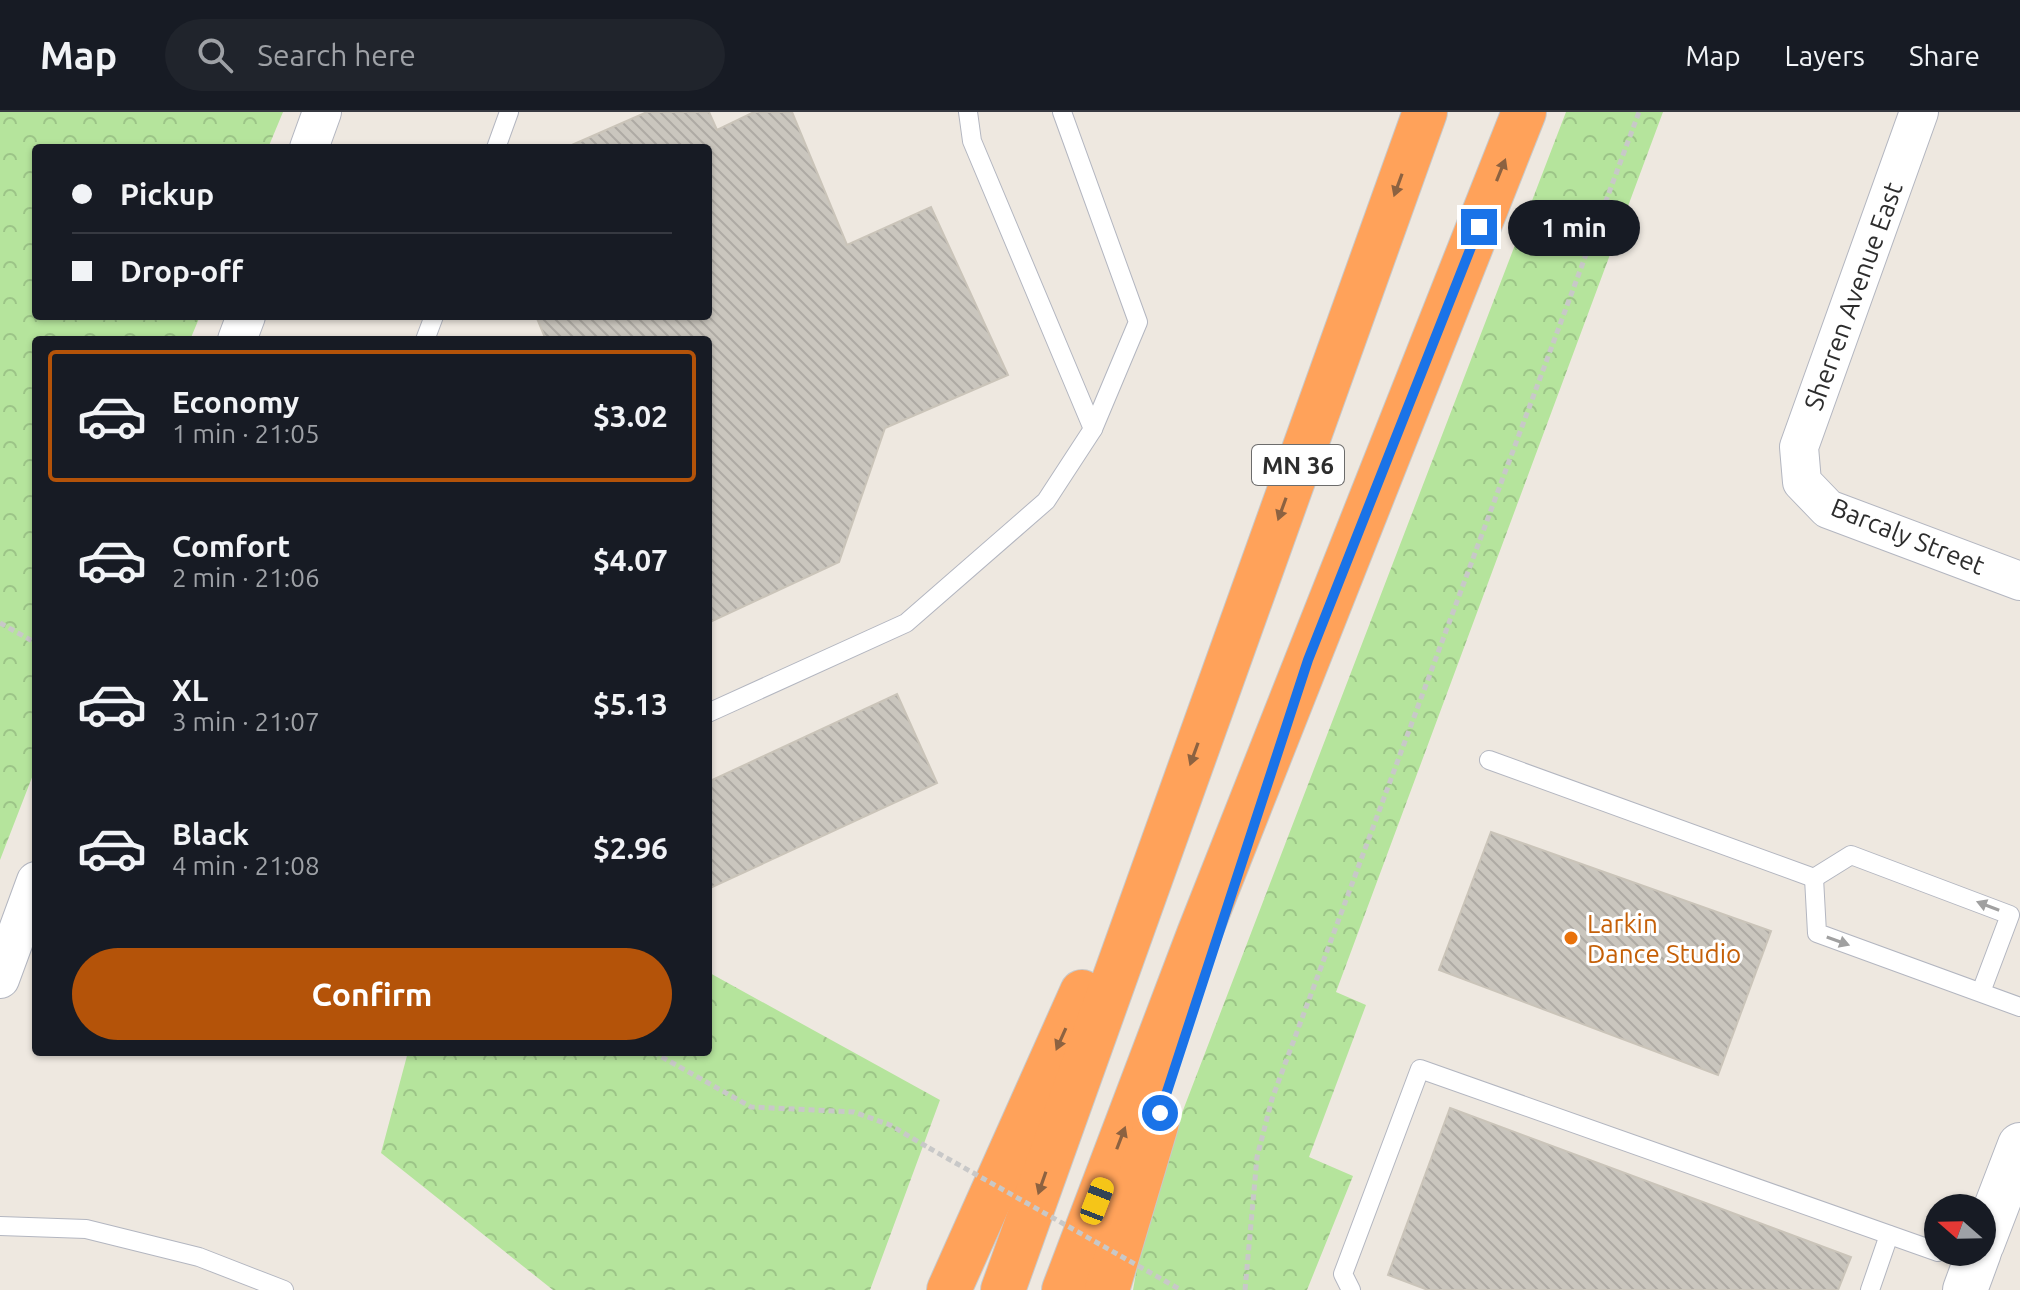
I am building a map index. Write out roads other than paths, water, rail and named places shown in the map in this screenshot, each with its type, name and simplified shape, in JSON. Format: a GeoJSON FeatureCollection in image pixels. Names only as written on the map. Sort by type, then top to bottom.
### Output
{"type":"FeatureCollection","features":[{"type":"Feature","properties":{"kind":"highway","name":"MN 36"},"geometry":{"type":"LineString","coordinates":[[1003,1290],[1425,112]]}},
{"type":"Feature","properties":{"kind":"highway","name":"MN 36"},"geometry":{"type":"LineString","coordinates":[[1064,1290],[1193,949],[1524,112]]}},
{"type":"Feature","properties":{"kind":"highway"},"geometry":{"type":"LineString","coordinates":[[1107,1290],[1140,1173],[1308,660]]}},
{"type":"Feature","properties":{"kind":"highway"},"geometry":{"type":"LineString","coordinates":[[949,1290],[1091,970],[1170,819]]}},
{"type":"Feature","properties":{"kind":"street"},"geometry":{"type":"LineString","coordinates":[[310,144],[322,112]]}},
{"type":"Feature","properties":{"kind":"street","name":"Sherren Avenue East"},"geometry":{"type":"LineString","coordinates":[[1802,482],[1799,447],[1919,112]]}},
{"type":"Feature","properties":{"kind":"street","name":"Barcaly Street"},"geometry":{"type":"LineString","coordinates":[[1802,482],[1828,509],[2020,581]]}},
{"type":"Feature","properties":{"kind":"street"},"geometry":{"type":"LineString","coordinates":[[0,979],[32,892]]}},
{"type":"Feature","properties":{"kind":"street"},"geometry":{"type":"LineString","coordinates":[[1995,1194],[2020,1145]]}},
{"type":"Feature","properties":{"kind":"lane"},"geometry":{"type":"LineString","coordinates":[[497,144],[509,112]]}},
{"type":"Feature","properties":{"kind":"lane"},"geometry":{"type":"LineString","coordinates":[[968,112],[972,141],[1093,429]]}},
{"type":"Feature","properties":{"kind":"lane"},"geometry":{"type":"LineString","coordinates":[[712,711],[906,623],[1046,501],[1093,429],[1138,322],[1062,112]]}},
{"type":"Feature","properties":{"kind":"lane"},"geometry":{"type":"LineString","coordinates":[[1489,760],[1814,878]]}},
{"type":"Feature","properties":{"kind":"lane"},"geometry":{"type":"LineString","coordinates":[[1814,878],[1851,855],[2010,915],[1981,992]]}},
{"type":"Feature","properties":{"kind":"lane"},"geometry":{"type":"LineString","coordinates":[[1814,878],[1817,933],[2020,1007]]}},
{"type":"Feature","properties":{"kind":"lane"},"geometry":{"type":"LineString","coordinates":[[1351,1290],[1343,1274],[1420,1069],[1924,1247]]}},
{"type":"Feature","properties":{"kind":"lane"},"geometry":{"type":"LineString","coordinates":[[0,1226],[86,1229],[199,1257],[284,1290]]}},
{"type":"Feature","properties":{"kind":"lane"},"geometry":{"type":"LineString","coordinates":[[1870,1290],[1889,1235]]}},
{"type":"Feature","properties":{"kind":"place","name":"Larkin Dance Studio"},"geometry":{"type":"Point","coordinates":[1571,938]}}]}
